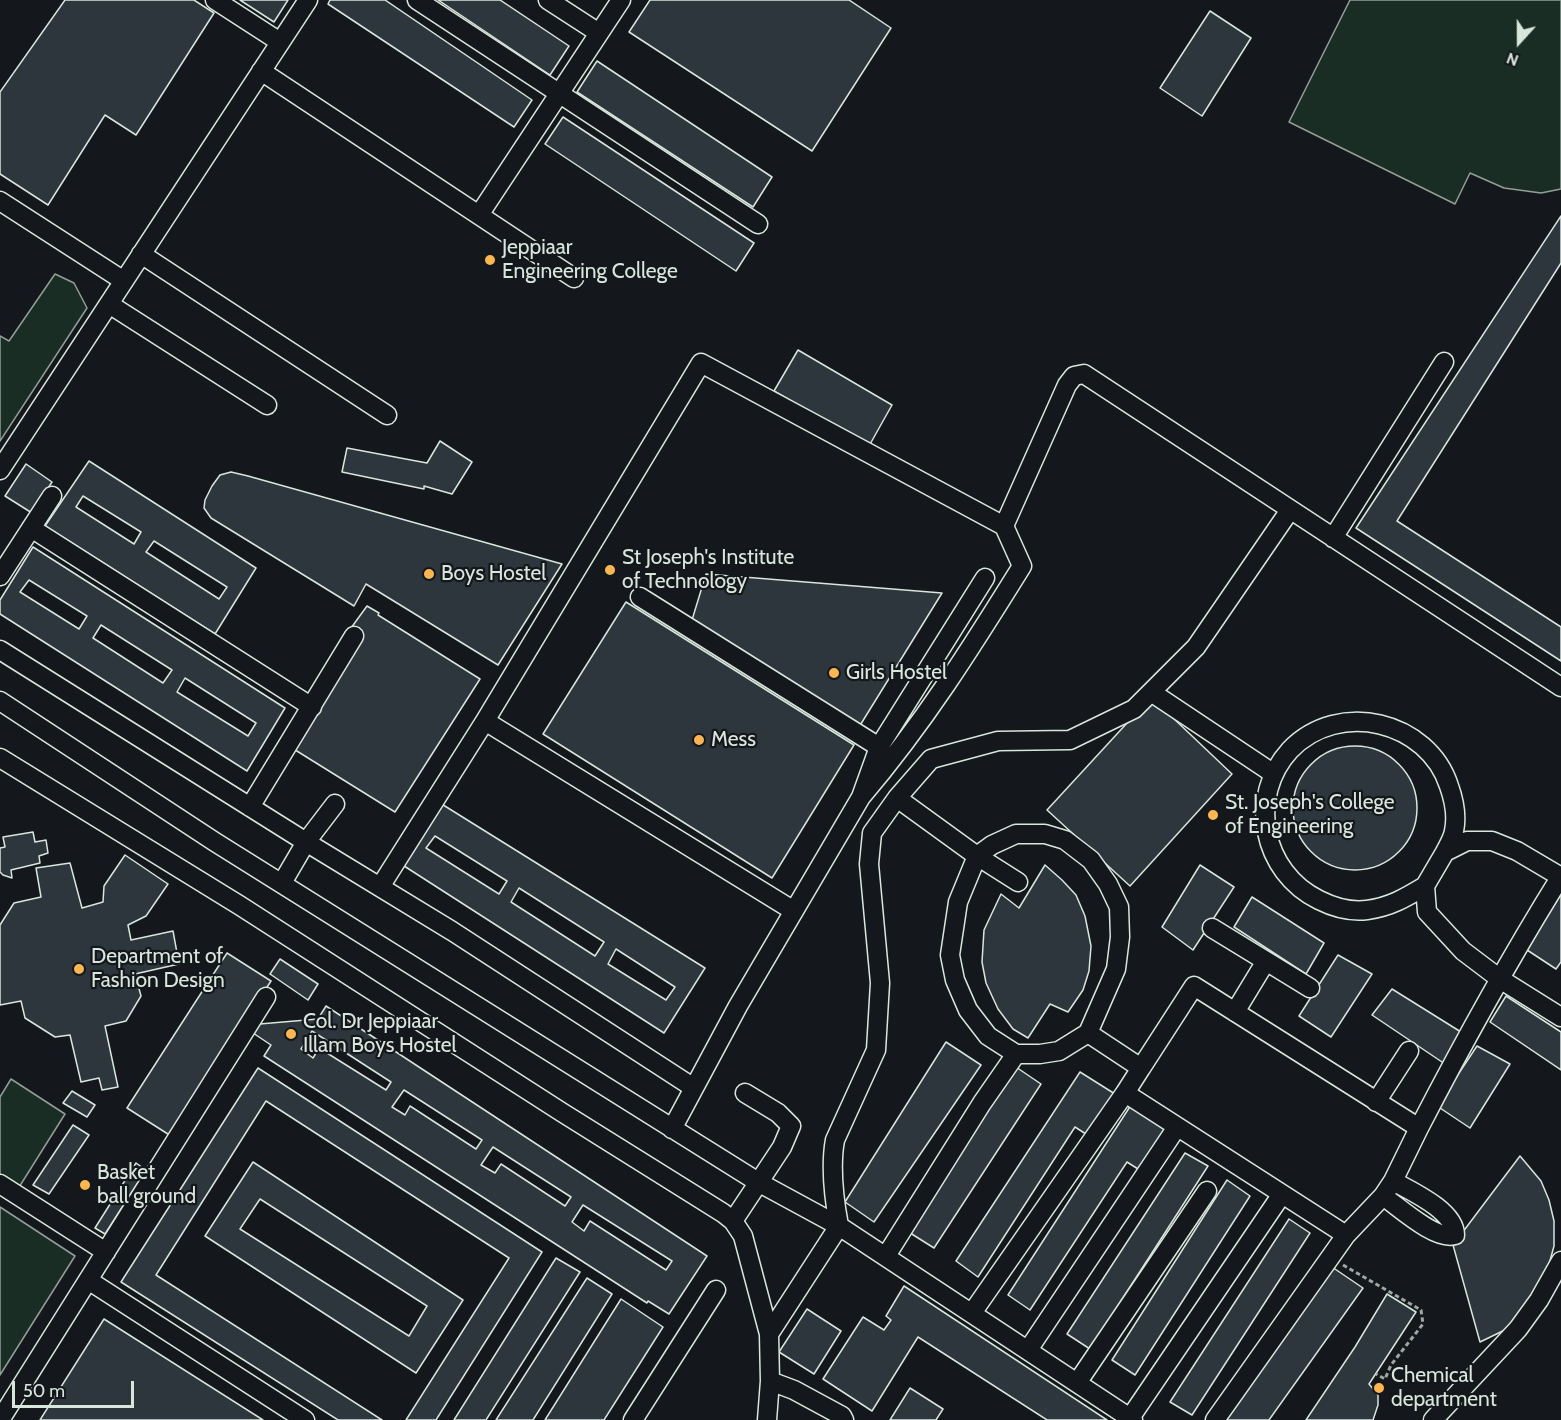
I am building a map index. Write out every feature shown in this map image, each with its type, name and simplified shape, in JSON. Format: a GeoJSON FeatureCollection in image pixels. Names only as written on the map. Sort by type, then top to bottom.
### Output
{"type":"FeatureCollection","features":[{"type":"Feature","properties":{"kind":"lane"},"geometry":{"type":"LineString","coordinates":[[215,0],[280,42]]}},
{"type":"Feature","properties":{"kind":"lane"},"geometry":{"type":"LineString","coordinates":[[0,470],[308,0]]}},
{"type":"Feature","properties":{"kind":"lane"},"geometry":{"type":"LineString","coordinates":[[417,0],[758,224]]}},
{"type":"Feature","properties":{"kind":"lane"},"geometry":{"type":"LineString","coordinates":[[548,0],[599,33]]}},
{"type":"Feature","properties":{"kind":"lane"},"geometry":{"type":"LineString","coordinates":[[479,215],[621,0]]}},
{"type":"Feature","properties":{"kind":"lane"},"geometry":{"type":"LineString","coordinates":[[261,71],[574,278]]}},
{"type":"Feature","properties":{"kind":"lane"},"geometry":{"type":"LineString","coordinates":[[0,201],[124,281]]}},
{"type":"Feature","properties":{"kind":"lane"},"geometry":{"type":"LineString","coordinates":[[141,254],[387,415]]}},
{"type":"Feature","properties":{"kind":"lane"},"geometry":{"type":"LineString","coordinates":[[109,304],[267,405]]}},
{"type":"Feature","properties":{"kind":"lane"},"geometry":{"type":"LineString","coordinates":[[1333,538],[1444,362]]}},
{"type":"Feature","properties":{"kind":"lane"},"geometry":{"type":"LineString","coordinates":[[380,887],[485,721],[701,363],[1004,526],[1022,566],[953,678],[898,754],[861,797],[738,1006],[672,1129]]}},
{"type":"Feature","properties":{"kind":"lane"},"geometry":{"type":"LineString","coordinates":[[1004,526],[1067,385],[1074,376],[1084,374],[1561,687]]}},
{"type":"Feature","properties":{"kind":"lane"},"geometry":{"type":"LineString","coordinates":[[0,576],[52,496]]}},
{"type":"Feature","properties":{"kind":"lane"},"geometry":{"type":"LineString","coordinates":[[768,1334],[839,1226],[834,1201],[833,1149],[876,1050],[880,983],[869,864],[872,833],[897,798],[931,759],[998,741],[1070,740],[1134,709],[1196,647],[1290,510]]}},
{"type":"Feature","properties":{"kind":"lane"},"geometry":{"type":"LineString","coordinates":[[31,528],[312,707]]}},
{"type":"Feature","properties":{"kind":"lane"},"geometry":{"type":"LineString","coordinates":[[861,797],[879,747],[985,578]]}},
{"type":"Feature","properties":{"kind":"lane"},"geometry":{"type":"LineString","coordinates":[[640,597],[879,747]]}},
{"type":"Feature","properties":{"kind":"lane"},"geometry":{"type":"LineString","coordinates":[[250,807],[354,636]]}},
{"type":"Feature","properties":{"kind":"lane"},"geometry":{"type":"LineString","coordinates":[[0,650],[452,931],[694,1088]]}},
{"type":"Feature","properties":{"kind":"lane"},"geometry":{"type":"LineString","coordinates":[[1151,692],[1274,774]]}},
{"type":"Feature","properties":{"kind":"lane"},"geometry":{"type":"LineString","coordinates":[[2,707],[672,1129],[758,1182],[839,1226],[1132,1419],[1282,1194]]}},
{"type":"Feature","properties":{"kind":"lane"},"geometry":{"type":"LineString","coordinates":[[485,721],[794,911]]}},
{"type":"Feature","properties":{"kind":"lane"},"geometry":{"type":"LineString","coordinates":[[1343,722],[1374,722],[1402,731],[1427,748],[1445,773],[1454,801],[1454,831],[1445,852],[1425,886],[1397,903],[1365,911],[1333,907],[1303,892],[1281,868],[1267,838],[1265,806],[1274,774],[1291,750],[1315,732],[1343,722]]}},
{"type":"Feature","properties":{"kind":"lane"},"geometry":{"type":"LineString","coordinates":[[0,758],[239,905],[563,1113],[691,1191],[733,1221],[743,1236],[768,1334],[770,1380],[767,1420]]}},
{"type":"Feature","properties":{"kind":"lane"},"geometry":{"type":"LineString","coordinates":[[897,798],[977,856],[1018,882]]}},
{"type":"Feature","properties":{"kind":"lane"},"geometry":{"type":"LineString","coordinates":[[282,883],[306,842],[335,804]]}},
{"type":"Feature","properties":{"kind":"lane"},"geometry":{"type":"LineString","coordinates":[[1016,834],[1045,834],[1065,840],[1091,860],[1108,884],[1119,907],[1120,937],[1116,969],[1088,1033],[1059,1051],[1016,1054],[988,1036],[968,1010],[955,980],[950,955],[955,918],[958,902],[977,856],[992,845],[1016,834]]}},
{"type":"Feature","properties":{"kind":"lane"},"geometry":{"type":"LineString","coordinates":[[1215,1420],[1342,1240],[1388,1189],[1479,1014],[1534,918],[1561,877],[1517,851],[1492,841],[1467,840],[1445,852]]}},
{"type":"Feature","properties":{"kind":"lane"},"geometry":{"type":"LineString","coordinates":[[1425,886],[1427,912],[1464,951],[1500,979],[1561,1017]]}},
{"type":"Feature","properties":{"kind":"lane"},"geometry":{"type":"LineString","coordinates":[[1212,928],[1310,988]]}},
{"type":"Feature","properties":{"kind":"lane"},"geometry":{"type":"LineString","coordinates":[[1235,1012],[1266,961]]}},
{"type":"Feature","properties":{"kind":"lane"},"geometry":{"type":"LineString","coordinates":[[972,1313],[1125,1093],[1194,986],[1419,1128]]}},
{"type":"Feature","properties":{"kind":"lane"},"geometry":{"type":"LineString","coordinates":[[0,1420],[266,997]]}},
{"type":"Feature","properties":{"kind":"lane"},"geometry":{"type":"LineString","coordinates":[[1088,1033],[1141,1068]]}},
{"type":"Feature","properties":{"kind":"lane"},"geometry":{"type":"LineString","coordinates":[[1376,1102],[1409,1051]]}},
{"type":"Feature","properties":{"kind":"lane"},"geometry":{"type":"LineString","coordinates":[[886,1256],[982,1103],[1016,1054]]}},
{"type":"Feature","properties":{"kind":"lane"},"geometry":{"type":"LineString","coordinates":[[733,1221],[782,1147],[791,1126],[778,1113],[745,1093]]}},
{"type":"Feature","properties":{"kind":"lane"},"geometry":{"type":"LineString","coordinates":[[1125,1093],[1282,1194],[1342,1240]]}},
{"type":"Feature","properties":{"kind":"lane"},"geometry":{"type":"LineString","coordinates":[[1028,1350],[1178,1126]]}},
{"type":"Feature","properties":{"kind":"lane"},"geometry":{"type":"LineString","coordinates":[[0,1184],[106,1252]]}},
{"type":"Feature","properties":{"kind":"lane"},"geometry":{"type":"LineString","coordinates":[[1077,1383],[1207,1191]]}},
{"type":"Feature","properties":{"kind":"lane"},"geometry":{"type":"LineString","coordinates":[[1433,1420],[1518,1329],[1539,1300],[1561,1262]]}},
{"type":"Feature","properties":{"kind":"lane"},"geometry":{"type":"LineString","coordinates":[[88,1280],[305,1420]]}},
{"type":"Feature","properties":{"kind":"lane"},"geometry":{"type":"LineString","coordinates":[[633,1420],[716,1290]]}},
{"type":"Feature","properties":{"kind":"lane"},"geometry":{"type":"LineString","coordinates":[[770,1380],[794,1390],[842,1416],[844,1420]]}},
{"type":"Feature","properties":{"kind":"path"},"geometry":{"type":"LineString","coordinates":[[1342,1240],[1336,1261],[1421,1310],[1423,1324],[1392,1365],[1385,1379],[1376,1374]]}},
{"type":"Feature","properties":{"kind":"green space"},"geometry":{"type":"Polygon","coordinates":[[[1350,0],[1561,0],[1561,189],[1541,193],[1504,188],[1470,173],[1455,204],[1289,122],[1350,0]]]}},
{"type":"Feature","properties":{"kind":"green space"},"geometry":{"type":"Polygon","coordinates":[[[55,274],[74,283],[87,308],[0,441],[0,336],[9,341],[55,274]]]}},
{"type":"Feature","properties":{"kind":"green space"},"geometry":{"type":"Polygon","coordinates":[[[11,1079],[65,1114],[16,1192],[0,1182],[0,1097],[11,1079]]]}},
{"type":"Feature","properties":{"kind":"green space"},"geometry":{"type":"Polygon","coordinates":[[[0,1207],[75,1256],[0,1375],[0,1207]]]}},
{"type":"Feature","properties":{"kind":"building"},"geometry":{"type":"Polygon","coordinates":[[[65,0],[194,0],[214,13],[136,135],[105,115],[48,205],[0,174],[0,92],[65,0]]]}},
{"type":"Feature","properties":{"kind":"building"},"geometry":{"type":"Polygon","coordinates":[[[240,0],[288,0],[274,22],[240,0]]]}},
{"type":"Feature","properties":{"kind":"building"},"geometry":{"type":"Polygon","coordinates":[[[330,0],[385,0],[532,100],[514,127],[328,4],[330,0]]]}},
{"type":"Feature","properties":{"kind":"building"},"geometry":{"type":"Polygon","coordinates":[[[438,0],[500,0],[569,46],[550,75],[438,0]]]}},
{"type":"Feature","properties":{"kind":"building"},"geometry":{"type":"Polygon","coordinates":[[[650,0],[849,0],[891,28],[812,151],[629,32],[650,0]]]}},
{"type":"Feature","properties":{"kind":"building"},"geometry":{"type":"Polygon","coordinates":[[[1210,11],[1251,38],[1202,116],[1160,88],[1210,11]]]}},
{"type":"Feature","properties":{"kind":"building"},"geometry":{"type":"Polygon","coordinates":[[[597,61],[772,177],[753,207],[577,92],[597,61]]]}},
{"type":"Feature","properties":{"kind":"building"},"geometry":{"type":"Polygon","coordinates":[[[563,117],[754,243],[736,271],[545,144],[563,117]]]}},
{"type":"Feature","properties":{"kind":"building"},"geometry":{"type":"Polygon","coordinates":[[[1561,216],[1561,263],[1397,521],[1561,627],[1561,661],[1356,528],[1561,216]]]}},
{"type":"Feature","properties":{"kind":"building"},"geometry":{"type":"Polygon","coordinates":[[[798,350],[892,405],[869,446],[774,391],[798,350]]]}},
{"type":"Feature","properties":{"kind":"building"},"geometry":{"type":"Polygon","coordinates":[[[440,441],[472,462],[452,494],[424,486],[424,489],[342,472],[347,448],[427,463],[440,441]]]}},
{"type":"Feature","properties":{"kind":"building"},"geometry":{"type":"Polygon","coordinates":[[[89,461],[256,568],[215,634],[45,526],[89,461]],[[83,496],[76,507],[134,544],[141,532],[83,496]],[[154,541],[146,552],[219,599],[227,587],[154,541]]]}},
{"type":"Feature","properties":{"kind":"building"},"geometry":{"type":"Polygon","coordinates":[[[26,464],[52,482],[32,513],[5,496],[26,464]]]}},
{"type":"Feature","properties":{"kind":"building","name":"Boys Hostel"},"geometry":{"type":"Polygon","coordinates":[[[231,472],[562,564],[498,665],[366,584],[354,606],[211,518],[204,508],[205,500],[220,475],[231,472]]]}},
{"type":"Feature","properties":{"kind":"building"},"geometry":{"type":"Polygon","coordinates":[[[33,547],[285,708],[247,771],[0,614],[0,600],[33,547]],[[29,580],[20,592],[79,629],[87,616],[29,580]],[[101,625],[93,638],[163,683],[172,670],[101,625]],[[185,678],[177,692],[248,736],[256,723],[185,678]]]}},
{"type":"Feature","properties":{"kind":"building","name":"Girls Hostel"},"geometry":{"type":"Polygon","coordinates":[[[706,574],[942,593],[859,727],[692,620],[706,574]]]}},
{"type":"Feature","properties":{"kind":"building","name":"Mess"},"geometry":{"type":"Polygon","coordinates":[[[626,602],[854,745],[772,878],[543,734],[626,602]]]}},
{"type":"Feature","properties":{"kind":"building"},"geometry":{"type":"Polygon","coordinates":[[[367,606],[480,679],[395,812],[292,748],[363,635],[351,628],[367,606]]]}},
{"type":"Feature","properties":{"kind":"building"},"geometry":{"type":"Polygon","coordinates":[[[1151,697],[1232,774],[1130,886],[1047,810],[1151,697]]]}},
{"type":"Feature","properties":{"kind":"building"},"geometry":{"type":"Polygon","coordinates":[[[1355,746],[1379,751],[1399,764],[1412,784],[1417,808],[1412,832],[1399,852],[1379,865],[1355,870],[1331,865],[1311,852],[1298,832],[1293,808],[1298,784],[1311,764],[1331,751],[1355,746]]]}},
{"type":"Feature","properties":{"kind":"building"},"geometry":{"type":"Polygon","coordinates":[[[440,803],[705,968],[664,1033],[401,864],[440,803]],[[435,836],[426,848],[499,894],[507,881],[435,836]],[[519,888],[511,902],[595,956],[604,942],[519,888]],[[616,949],[608,964],[666,1000],[675,987],[616,949]]]}},
{"type":"Feature","properties":{"kind":"building"},"geometry":{"type":"Polygon","coordinates":[[[33,832],[35,842],[46,840],[48,853],[39,856],[40,863],[11,870],[12,878],[3,875],[0,872],[0,848],[5,847],[3,837],[33,832]]]}},
{"type":"Feature","properties":{"kind":"building","name":"Department of Fashion Design"},"geometry":{"type":"Polygon","coordinates":[[[125,855],[168,884],[146,916],[128,925],[131,940],[173,931],[179,964],[135,974],[141,996],[126,1021],[105,1026],[118,1087],[102,1090],[99,1078],[81,1082],[70,1035],[55,1037],[25,1018],[21,1001],[0,1005],[0,925],[14,903],[41,897],[36,868],[70,863],[82,908],[103,902],[104,886],[125,855]]]}},
{"type":"Feature","properties":{"kind":"building"},"geometry":{"type":"Polygon","coordinates":[[[1045,865],[1076,895],[1085,916],[1091,946],[1089,971],[1083,990],[1068,1012],[1050,1004],[1028,1038],[1013,1029],[998,1009],[986,983],[982,962],[984,930],[1001,894],[1019,908],[1045,865]]]}},
{"type":"Feature","properties":{"kind":"building"},"geometry":{"type":"Polygon","coordinates":[[[1200,865],[1234,887],[1193,950],[1162,927],[1200,865]]]}},
{"type":"Feature","properties":{"kind":"building"},"geometry":{"type":"Polygon","coordinates":[[[1561,892],[1561,962],[1556,969],[1524,948],[1561,892]]]}},
{"type":"Feature","properties":{"kind":"building"},"geometry":{"type":"Polygon","coordinates":[[[1252,897],[1324,943],[1306,974],[1234,927],[1252,897]]]}},
{"type":"Feature","properties":{"kind":"building"},"geometry":{"type":"Polygon","coordinates":[[[227,953],[271,981],[171,1136],[127,1108],[227,953]]]}},
{"type":"Feature","properties":{"kind":"building"},"geometry":{"type":"Polygon","coordinates":[[[1338,955],[1372,974],[1331,1037],[1299,1016],[1338,955]]]}},
{"type":"Feature","properties":{"kind":"building"},"geometry":{"type":"Polygon","coordinates":[[[280,959],[318,984],[308,1000],[270,974],[280,959]]]}},
{"type":"Feature","properties":{"kind":"building"},"geometry":{"type":"Polygon","coordinates":[[[1392,989],[1461,1032],[1445,1064],[1372,1015],[1392,989]]]}},
{"type":"Feature","properties":{"kind":"building"},"geometry":{"type":"Polygon","coordinates":[[[1506,996],[1561,1032],[1561,1070],[1490,1022],[1506,996]]]}},
{"type":"Feature","properties":{"kind":"building"},"geometry":{"type":"Polygon","coordinates":[[[326,1006],[707,1256],[669,1314],[648,1301],[647,1303],[264,1056],[271,1045],[253,1033],[248,1025],[318,1019],[326,1006]],[[312,1031],[301,1049],[313,1058],[319,1048],[386,1090],[391,1082],[312,1031]],[[404,1090],[392,1107],[405,1115],[410,1106],[476,1149],[482,1140],[404,1090]],[[493,1147],[481,1165],[495,1173],[501,1164],[565,1206],[571,1197],[493,1147]],[[583,1205],[572,1222],[584,1231],[590,1221],[666,1270],[672,1261],[583,1205]]]}},
{"type":"Feature","properties":{"kind":"building"},"geometry":{"type":"Polygon","coordinates":[[[946,1042],[981,1065],[874,1222],[845,1202],[946,1042]]]}},
{"type":"Feature","properties":{"kind":"building"},"geometry":{"type":"Polygon","coordinates":[[[1477,1046],[1510,1064],[1470,1128],[1437,1106],[1477,1046]]]}},
{"type":"Feature","properties":{"kind":"building"},"geometry":{"type":"Polygon","coordinates":[[[1013,1065],[1041,1084],[934,1248],[907,1231],[1013,1065]]]}},
{"type":"Feature","properties":{"kind":"building"},"geometry":{"type":"Polygon","coordinates":[[[258,1068],[542,1252],[436,1420],[406,1420],[509,1258],[266,1101],[156,1275],[382,1420],[338,1420],[121,1282],[258,1068]]]}},
{"type":"Feature","properties":{"kind":"building"},"geometry":{"type":"Polygon","coordinates":[[[1080,1072],[1115,1094],[1089,1136],[1075,1127],[978,1277],[956,1261],[1080,1072]]]}},
{"type":"Feature","properties":{"kind":"building"},"geometry":{"type":"Polygon","coordinates":[[[72,1091],[95,1105],[87,1117],[63,1103],[72,1091]]]}},
{"type":"Feature","properties":{"kind":"building"},"geometry":{"type":"Polygon","coordinates":[[[1131,1105],[1166,1128],[1138,1169],[1127,1162],[1030,1310],[1008,1295],[1131,1105]]]}},
{"type":"Feature","properties":{"kind":"building"},"geometry":{"type":"Polygon","coordinates":[[[73,1125],[89,1135],[49,1194],[33,1185],[73,1125]]]}},
{"type":"Feature","properties":{"kind":"building"},"geometry":{"type":"Polygon","coordinates":[[[1185,1153],[1208,1166],[1090,1349],[1067,1334],[1185,1153]]]}},
{"type":"Feature","properties":{"kind":"building"},"geometry":{"type":"Polygon","coordinates":[[[1520,1156],[1541,1181],[1549,1200],[1554,1221],[1554,1246],[1548,1268],[1525,1316],[1511,1327],[1480,1342],[1453,1245],[1520,1156]]]}},
{"type":"Feature","properties":{"kind":"building"},"geometry":{"type":"Polygon","coordinates":[[[253,1162],[463,1300],[416,1373],[205,1236],[253,1162]],[[260,1199],[240,1229],[409,1336],[427,1306],[260,1199]]]}},
{"type":"Feature","properties":{"kind":"building"},"geometry":{"type":"Polygon","coordinates":[[[136,1163],[146,1170],[105,1234],[95,1228],[136,1163]]]}},
{"type":"Feature","properties":{"kind":"building"},"geometry":{"type":"Polygon","coordinates":[[[1227,1180],[1250,1196],[1135,1375],[1112,1360],[1227,1180]]]}},
{"type":"Feature","properties":{"kind":"building"},"geometry":{"type":"Polygon","coordinates":[[[1289,1219],[1310,1233],[1192,1415],[1170,1402],[1289,1219]]]}},
{"type":"Feature","properties":{"kind":"building"},"geometry":{"type":"Polygon","coordinates":[[[556,1258],[580,1272],[486,1420],[454,1420],[556,1258]]]}},
{"type":"Feature","properties":{"kind":"building"},"geometry":{"type":"Polygon","coordinates":[[[1332,1267],[1363,1288],[1269,1420],[1224,1420],[1332,1267]]]}},
{"type":"Feature","properties":{"kind":"building"},"geometry":{"type":"Polygon","coordinates":[[[587,1278],[612,1294],[533,1420],[496,1420],[587,1278]]]}},
{"type":"Feature","properties":{"kind":"building"},"geometry":{"type":"Polygon","coordinates":[[[904,1286],[1107,1420],[1047,1420],[918,1337],[872,1411],[823,1379],[863,1317],[884,1330],[891,1320],[886,1316],[904,1286]]]}},
{"type":"Feature","properties":{"kind":"building"},"geometry":{"type":"Polygon","coordinates":[[[1387,1294],[1416,1312],[1369,1384],[1378,1395],[1378,1405],[1373,1420],[1306,1420],[1355,1347],[1387,1294]]]}},
{"type":"Feature","properties":{"kind":"building"},"geometry":{"type":"Polygon","coordinates":[[[621,1299],[663,1327],[604,1420],[545,1420],[621,1299]]]}},
{"type":"Feature","properties":{"kind":"building"},"geometry":{"type":"Polygon","coordinates":[[[807,1309],[841,1331],[814,1374],[779,1352],[807,1309]]]}},
{"type":"Feature","properties":{"kind":"building"},"geometry":{"type":"Polygon","coordinates":[[[104,1319],[263,1420],[40,1420],[104,1319]]]}},
{"type":"Feature","properties":{"kind":"building"},"geometry":{"type":"Polygon","coordinates":[[[910,1388],[943,1409],[936,1420],[890,1420],[910,1388]]]}},
{"type":"Feature","properties":{"kind":"place","name":"Jeppiaar Engineering College"},"geometry":{"type":"Point","coordinates":[490,260]}},
{"type":"Feature","properties":{"kind":"place","name":"St Joseph's Institute of Technology"},"geometry":{"type":"Point","coordinates":[610,570]}},
{"type":"Feature","properties":{"kind":"place","name":"Boys Hostel"},"geometry":{"type":"Point","coordinates":[429,574]}},
{"type":"Feature","properties":{"kind":"place","name":"Girls Hostel"},"geometry":{"type":"Point","coordinates":[834,673]}},
{"type":"Feature","properties":{"kind":"place","name":"Mess"},"geometry":{"type":"Point","coordinates":[699,740]}},
{"type":"Feature","properties":{"kind":"place","name":"St. Joseph's College of Engineering"},"geometry":{"type":"Point","coordinates":[1213,815]}},
{"type":"Feature","properties":{"kind":"place","name":"Department of Fashion Design"},"geometry":{"type":"Point","coordinates":[79,969]}},
{"type":"Feature","properties":{"kind":"place","name":"Col. Dr Jeppiaar Illam Boys Hostel"},"geometry":{"type":"Point","coordinates":[291,1034]}},
{"type":"Feature","properties":{"kind":"place","name":"Basket ball ground"},"geometry":{"type":"Point","coordinates":[85,1185]}},
{"type":"Feature","properties":{"kind":"place","name":"Chemical department"},"geometry":{"type":"Point","coordinates":[1379,1388]}}]}
